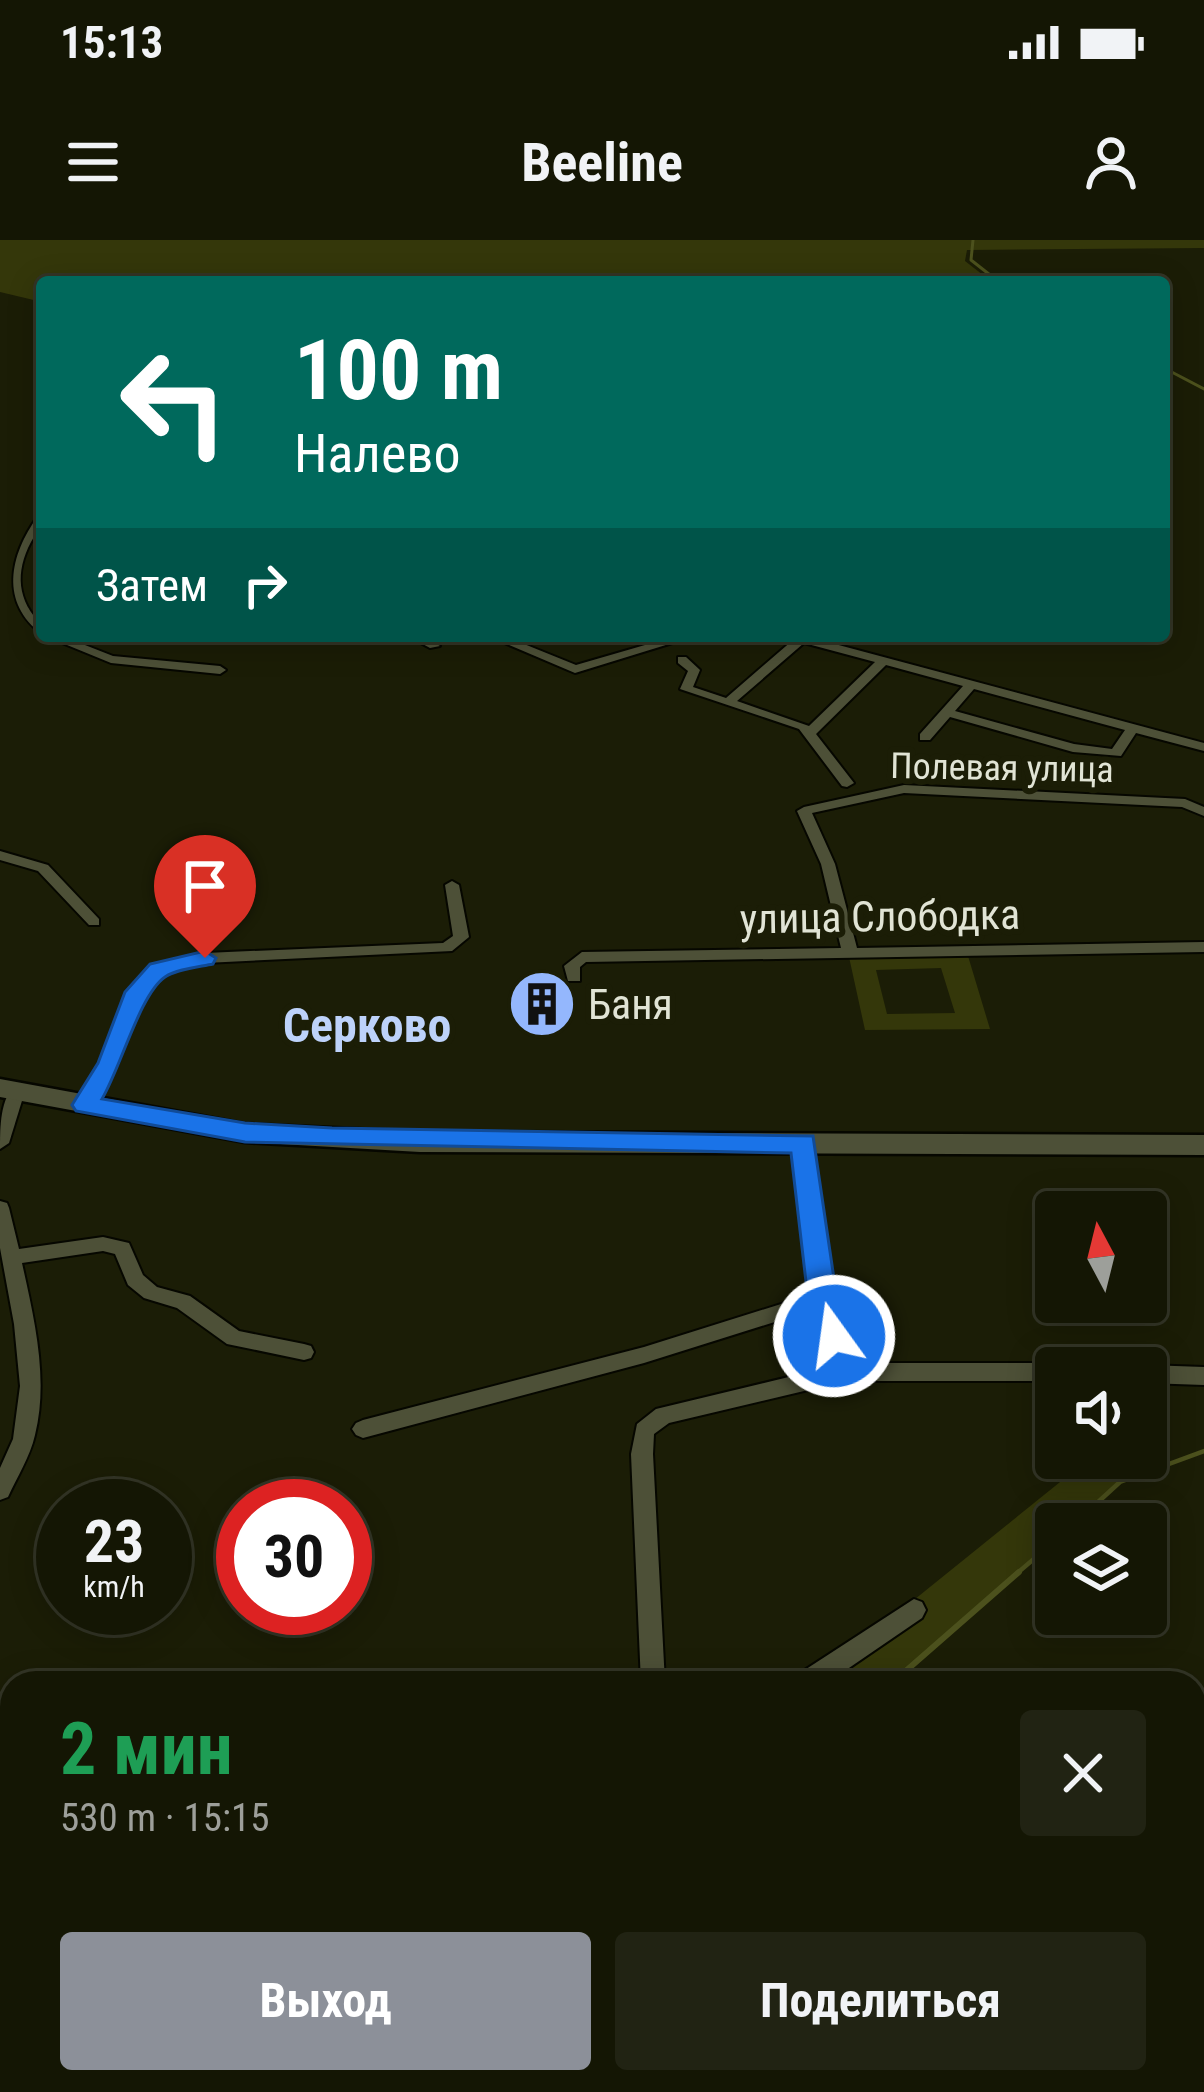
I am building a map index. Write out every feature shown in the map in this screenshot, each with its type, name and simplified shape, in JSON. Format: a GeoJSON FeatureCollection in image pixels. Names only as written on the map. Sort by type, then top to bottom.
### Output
{"type":"FeatureCollection","features":[{"type":"Feature","properties":{"kind":"main road"},"geometry":{"type":"LineString","coordinates":[[8,1089],[245,1133],[332,1138],[1204,1145]]}},
{"type":"Feature","properties":{"kind":"street"},"geometry":{"type":"LineString","coordinates":[[36,526],[10,562],[7,585],[15,607],[36,626]]}},
{"type":"Feature","properties":{"kind":"street"},"geometry":{"type":"LineString","coordinates":[[67,642],[111,659],[220,670]]}},
{"type":"Feature","properties":{"kind":"street"},"geometry":{"type":"LineString","coordinates":[[426,642],[434,646]]}},
{"type":"Feature","properties":{"kind":"street"},"geometry":{"type":"LineString","coordinates":[[509,642],[575,669],[671,642]]}},
{"type":"Feature","properties":{"kind":"street"},"geometry":{"type":"LineString","coordinates":[[644,642],[656,647]]}},
{"type":"Feature","properties":{"kind":"street"},"geometry":{"type":"LineString","coordinates":[[729,702],[792,642]]}},
{"type":"Feature","properties":{"kind":"street"},"geometry":{"type":"LineString","coordinates":[[810,642],[1204,747]]}},
{"type":"Feature","properties":{"kind":"street"},"geometry":{"type":"LineString","coordinates":[[682,660],[694,670],[682,687],[803,726],[847,783]]}},
{"type":"Feature","properties":{"kind":"street"},"geometry":{"type":"LineString","coordinates":[[809,733],[882,662]]}},
{"type":"Feature","properties":{"kind":"street"},"geometry":{"type":"LineString","coordinates":[[925,736],[970,686]]}},
{"type":"Feature","properties":{"kind":"street"},"geometry":{"type":"LineString","coordinates":[[946,712],[1073,748],[1116,753],[1131,730]]}},
{"type":"Feature","properties":{"kind":"street","name":"Полевая улица"},"geometry":{"type":"LineString","coordinates":[[850,952],[828,864],[804,811],[888,791],[938,789],[1185,803],[1204,812]]}},
{"type":"Feature","properties":{"kind":"street"},"geometry":{"type":"LineString","coordinates":[[0,855],[44,868],[94,922]]}},
{"type":"Feature","properties":{"kind":"street"},"geometry":{"type":"LineString","coordinates":[[86,1105],[110,1063],[134,997],[159,969],[205,958],[447,948],[461,937],[452,885]]}},
{"type":"Feature","properties":{"kind":"street","name":"улица Слободка"},"geometry":{"type":"LineString","coordinates":[[574,977],[572,966],[582,957],[1204,947]]}},
{"type":"Feature","properties":{"kind":"street"},"geometry":{"type":"LineString","coordinates":[[0,1144],[8,1089]]}},
{"type":"Feature","properties":{"kind":"street"},"geometry":{"type":"LineString","coordinates":[[804,1143],[823,1299],[846,1372]]}},
{"type":"Feature","properties":{"kind":"street"},"geometry":{"type":"LineString","coordinates":[[0,1208],[12,1257],[29,1408],[23,1440],[0,1490]]}},
{"type":"Feature","properties":{"kind":"street"},"geometry":{"type":"LineString","coordinates":[[12,1257],[104,1244],[122,1248],[135,1280],[151,1293],[183,1302],[234,1338],[304,1352]]}},
{"type":"Feature","properties":{"kind":"street"},"geometry":{"type":"LineString","coordinates":[[363,1429],[644,1355],[823,1299]]}},
{"type":"Feature","properties":{"kind":"street"},"geometry":{"type":"LineString","coordinates":[[653,1671],[644,1430],[663,1415],[846,1372],[1035,1372]]}},
{"type":"Feature","properties":{"kind":"street"},"geometry":{"type":"LineString","coordinates":[[1167,1375],[1204,1376]]}},
{"type":"Feature","properties":{"kind":"street"},"geometry":{"type":"LineString","coordinates":[[824,1671],[914,1610]]}},
{"type":"Feature","properties":{"kind":"green space"},"geometry":{"type":"Polygon","coordinates":[[[0,240],[1204,240],[1204,248],[967,250],[965,261],[984,276],[36,276],[36,301],[0,292],[0,240]]]}},
{"type":"Feature","properties":{"kind":"green space"},"geometry":{"type":"Polygon","coordinates":[[[968,956],[990,1029],[865,1030],[849,957],[968,956]],[[941,968],[876,970],[887,1014],[955,1013],[941,968]]]}},
{"type":"Feature","properties":{"kind":"green space"},"geometry":{"type":"Polygon","coordinates":[[[1064,1479],[1120,1482],[1097,1503],[1035,1503],[1035,1558],[906,1671],[826,1671],[1064,1479]]]}},
{"type":"Feature","properties":{"kind":"building"},"geometry":{"type":"Polygon","coordinates":[[[562,981],[565,1001],[521,1004],[520,984],[562,981]]]}},
{"type":"Feature","properties":{"kind":"waterway"},"geometry":{"type":"LineString","coordinates":[[973,240],[971,260],[991,276]]}},
{"type":"Feature","properties":{"kind":"waterway"},"geometry":{"type":"LineString","coordinates":[[1170,371],[1204,389]]}},
{"type":"Feature","properties":{"kind":"waterway"},"geometry":{"type":"LineString","coordinates":[[1097,1503],[1120,1482],[1204,1451]]}},
{"type":"Feature","properties":{"kind":"waterway"},"geometry":{"type":"LineString","coordinates":[[1015,1575],[1035,1558]]}},
{"type":"Feature","properties":{"kind":"waterway"},"geometry":{"type":"LineString","coordinates":[[906,1671],[1019,1572]]}},
{"type":"Feature","properties":{"kind":"place","name":"Баня"},"geometry":{"type":"Point","coordinates":[542,1004]}},
{"type":"Feature","properties":{"kind":"district","name":"Серково"},"geometry":{"type":"Point","coordinates":[367,1025]}},
{"type":"Feature","properties":{"kind":"route"},"geometry":{"type":"LineString","coordinates":[[205,958],[159,969],[134,997],[110,1063],[86,1105],[245,1133],[332,1138],[804,1143],[823,1299],[834,1336]]}}]}
